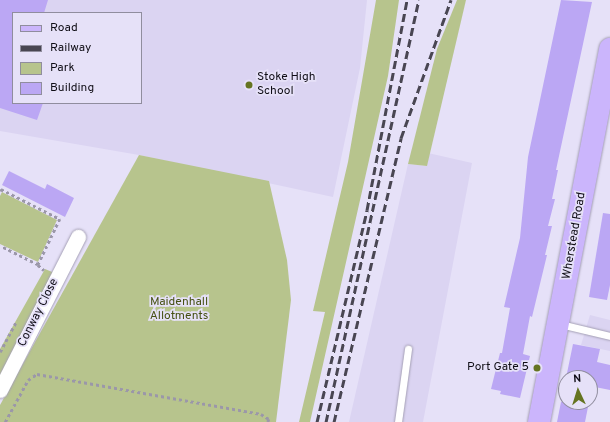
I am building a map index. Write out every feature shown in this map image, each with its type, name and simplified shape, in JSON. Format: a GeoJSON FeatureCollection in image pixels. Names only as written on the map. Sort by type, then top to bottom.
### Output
{"type":"FeatureCollection","features":[{"type":"Feature","properties":{"kind":"main road","name":"Wherstead Road"},"geometry":{"type":"LineString","coordinates":[[539,422],[559,324],[610,49]]}},
{"type":"Feature","properties":{"kind":"street","name":"Conway Close"},"geometry":{"type":"LineString","coordinates":[[0,390],[78,237]]}},
{"type":"Feature","properties":{"kind":"lane"},"geometry":{"type":"LineString","coordinates":[[559,324],[610,336]]}},
{"type":"Feature","properties":{"kind":"lane"},"geometry":{"type":"LineString","coordinates":[[398,422],[408,349]]}},
{"type":"Feature","properties":{"kind":"path"},"geometry":{"type":"LineString","coordinates":[[0,191],[1,189],[60,219],[38,265],[0,246]]}},
{"type":"Feature","properties":{"kind":"path"},"geometry":{"type":"LineString","coordinates":[[5,422],[28,380],[37,374],[253,413],[269,419],[268,422]]}},
{"type":"Feature","properties":{"kind":"shaded area","name":"Stoke High School"},"geometry":{"type":"Polygon","coordinates":[[[0,0],[367,0],[360,68],[333,197],[139,155],[0,131],[0,0]]]}},
{"type":"Feature","properties":{"kind":"shaded area"},"geometry":{"type":"Polygon","coordinates":[[[428,153],[472,163],[423,422],[349,422],[408,164],[427,166],[428,153]]]}},
{"type":"Feature","properties":{"kind":"shaded area"},"geometry":{"type":"Polygon","coordinates":[[[590,315],[610,320],[610,351],[581,345],[590,315]]]}},
{"type":"Feature","properties":{"kind":"green space"},"geometry":{"type":"Polygon","coordinates":[[[376,0],[399,0],[388,76],[310,422],[299,422],[325,312],[313,311],[348,162],[376,0]]]}},
{"type":"Feature","properties":{"kind":"green space"},"geometry":{"type":"Polygon","coordinates":[[[457,0],[466,0],[427,166],[408,164],[437,49],[457,0]]]}},
{"type":"Feature","properties":{"kind":"green space","name":"Maidenhall Allotments"},"geometry":{"type":"Polygon","coordinates":[[[139,155],[269,181],[287,260],[291,300],[276,422],[0,422],[0,405],[139,155]]]}},
{"type":"Feature","properties":{"kind":"green space"},"geometry":{"type":"Polygon","coordinates":[[[2,192],[57,220],[38,262],[0,244],[0,196],[2,192]]]}},
{"type":"Feature","properties":{"kind":"green space"},"geometry":{"type":"Polygon","coordinates":[[[45,269],[57,274],[0,383],[0,349],[45,269]]]}},
{"type":"Feature","properties":{"kind":"building"},"geometry":{"type":"Polygon","coordinates":[[[0,0],[48,0],[44,12],[12,12],[12,104],[43,104],[37,120],[0,108],[0,0]]]}},
{"type":"Feature","properties":{"kind":"building"},"geometry":{"type":"Polygon","coordinates":[[[561,0],[592,2],[556,170],[558,170],[552,199],[555,199],[548,226],[552,226],[545,255],[547,255],[532,317],[530,316],[523,354],[530,356],[520,398],[500,394],[501,391],[491,389],[500,353],[502,353],[510,308],[504,307],[520,238],[528,157],[561,0]]]}},
{"type":"Feature","properties":{"kind":"building"},"geometry":{"type":"Polygon","coordinates":[[[9,171],[45,189],[47,184],[74,198],[65,217],[2,185],[9,171]]]}},
{"type":"Feature","properties":{"kind":"building"},"geometry":{"type":"Polygon","coordinates":[[[603,213],[610,214],[610,285],[607,300],[589,297],[603,213]]]}},
{"type":"Feature","properties":{"kind":"building"},"geometry":{"type":"Polygon","coordinates":[[[573,344],[600,349],[597,362],[610,365],[610,390],[598,388],[598,370],[568,370],[573,344]]]}},
{"type":"Feature","properties":{"kind":"building"},"geometry":{"type":"Polygon","coordinates":[[[559,410],[587,410],[585,422],[557,422],[559,410]]]}},
{"type":"Feature","properties":{"kind":"railway"},"geometry":{"type":"LineString","coordinates":[[317,422],[367,210],[407,0]]}},
{"type":"Feature","properties":{"kind":"railway"},"geometry":{"type":"LineString","coordinates":[[326,422],[419,0]]}},
{"type":"Feature","properties":{"kind":"railway"},"geometry":{"type":"LineString","coordinates":[[334,422],[401,138],[451,0]]}},
{"type":"Feature","properties":{"kind":"place","name":"Stoke High School"},"geometry":{"type":"Point","coordinates":[249,85]}},
{"type":"Feature","properties":{"kind":"place","name":"Port Gate 5"},"geometry":{"type":"Point","coordinates":[537,368]}}]}
